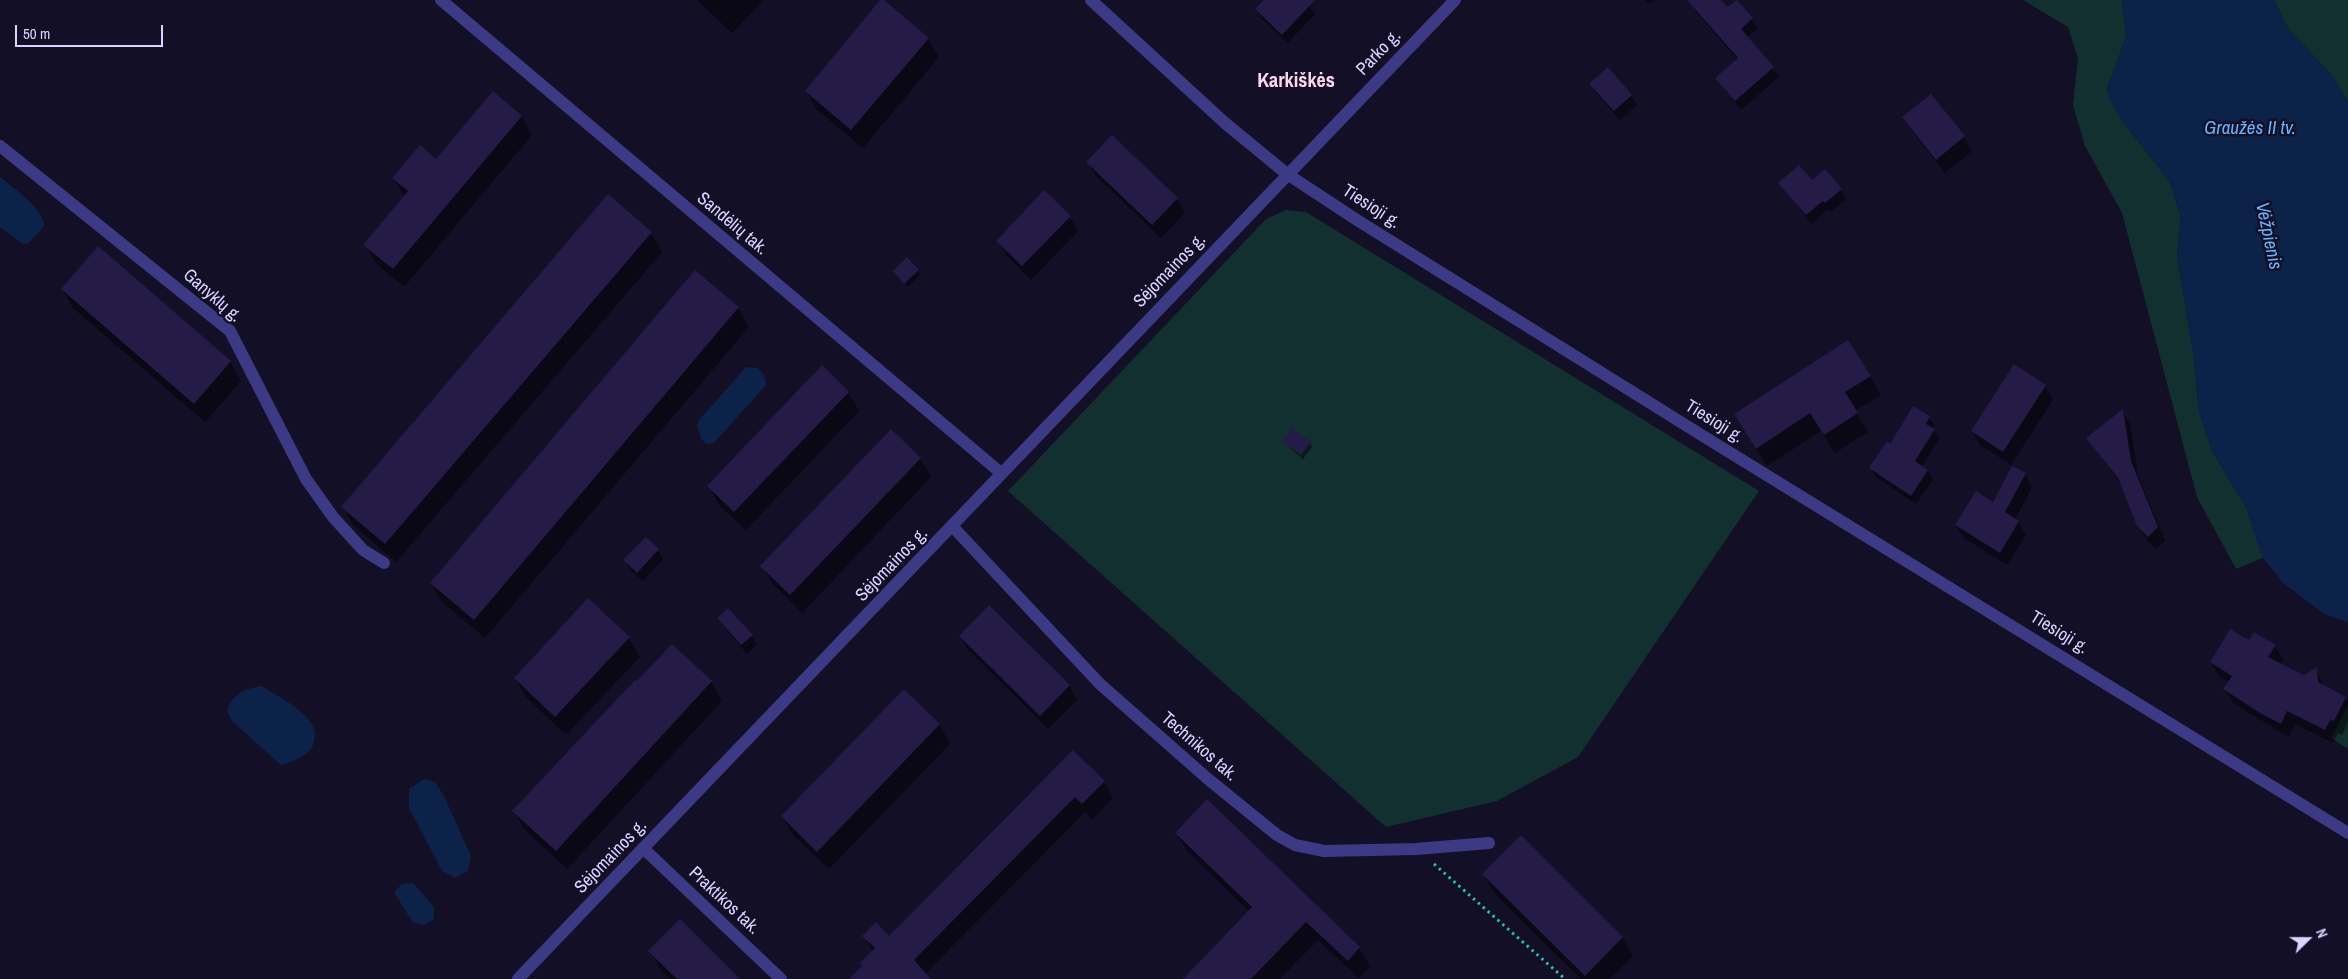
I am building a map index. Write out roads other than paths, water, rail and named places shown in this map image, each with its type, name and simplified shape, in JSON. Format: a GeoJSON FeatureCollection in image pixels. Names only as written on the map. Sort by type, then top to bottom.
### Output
{"type":"FeatureCollection","features":[{"type":"Feature","properties":{"kind":"street","name":"Sandėlių tak."},"geometry":{"type":"LineString","coordinates":[[442,0],[1001,473]]}},
{"type":"Feature","properties":{"kind":"street","name":"Tiesioji g."},"geometry":{"type":"LineString","coordinates":[[1091,0],[1225,123],[1287,174],[1357,220],[1703,436],[2348,832]]}},
{"type":"Feature","properties":{"kind":"street","name":"Parko g."},"geometry":{"type":"LineString","coordinates":[[1287,174],[1455,0]]}},
{"type":"Feature","properties":{"kind":"street","name":"Ganyklų g."},"geometry":{"type":"LineString","coordinates":[[0,146],[230,331],[306,479],[333,517],[363,550],[384,562]]}},
{"type":"Feature","properties":{"kind":"street","name":"Sėjomainos g."},"geometry":{"type":"LineString","coordinates":[[518,979],[953,527],[1001,473],[1287,174]]}},
{"type":"Feature","properties":{"kind":"street","name":"Technikos tak."},"geometry":{"type":"LineString","coordinates":[[953,527],[1100,684],[1208,779],[1276,835],[1295,845],[1324,851],[1416,849],[1489,843]]}},
{"type":"Feature","properties":{"kind":"street","name":"Praktikos tak."},"geometry":{"type":"LineString","coordinates":[[643,848],[781,979]]}},
{"type":"Feature","properties":{"kind":"water","name":"Graužės II tv."},"geometry":{"type":"Polygon","coordinates":[[[2122,0],[2274,0],[2287,27],[2333,77],[2348,103],[2348,622],[2324,614],[2283,583],[2263,558],[2246,507],[2212,451],[2199,412],[2194,359],[2177,255],[2181,217],[2170,182],[2123,122],[2112,104],[2107,89],[2126,37],[2122,0]]]}},
{"type":"Feature","properties":{"kind":"water"},"geometry":{"type":"Polygon","coordinates":[[[0,177],[27,199],[43,219],[44,226],[29,243],[23,244],[0,227],[0,177]]]}},
{"type":"Feature","properties":{"kind":"water"},"geometry":{"type":"Polygon","coordinates":[[[746,367],[758,368],[764,375],[766,385],[714,443],[707,444],[702,440],[697,426],[699,420],[746,367]]]}},
{"type":"Feature","properties":{"kind":"water"},"geometry":{"type":"Polygon","coordinates":[[[261,686],[301,712],[313,726],[315,734],[313,745],[300,758],[281,765],[232,721],[227,711],[232,700],[240,693],[261,686]]]}},
{"type":"Feature","properties":{"kind":"water"},"geometry":{"type":"Polygon","coordinates":[[[424,779],[435,782],[444,796],[471,856],[468,871],[455,878],[442,871],[409,808],[409,789],[424,779]]]}},
{"type":"Feature","properties":{"kind":"water"},"geometry":{"type":"Polygon","coordinates":[[[413,883],[434,907],[434,919],[424,925],[413,923],[394,892],[402,884],[413,883]]]}},
{"type":"Feature","properties":{"kind":"district","name":"Karkiškės"},"geometry":{"type":"Point","coordinates":[1296,82]}},
{"type":"Feature","properties":{"kind":"water label","name":"Vėžpienis"},"geometry":{"type":"Point","coordinates":[2268,236]}}]}
